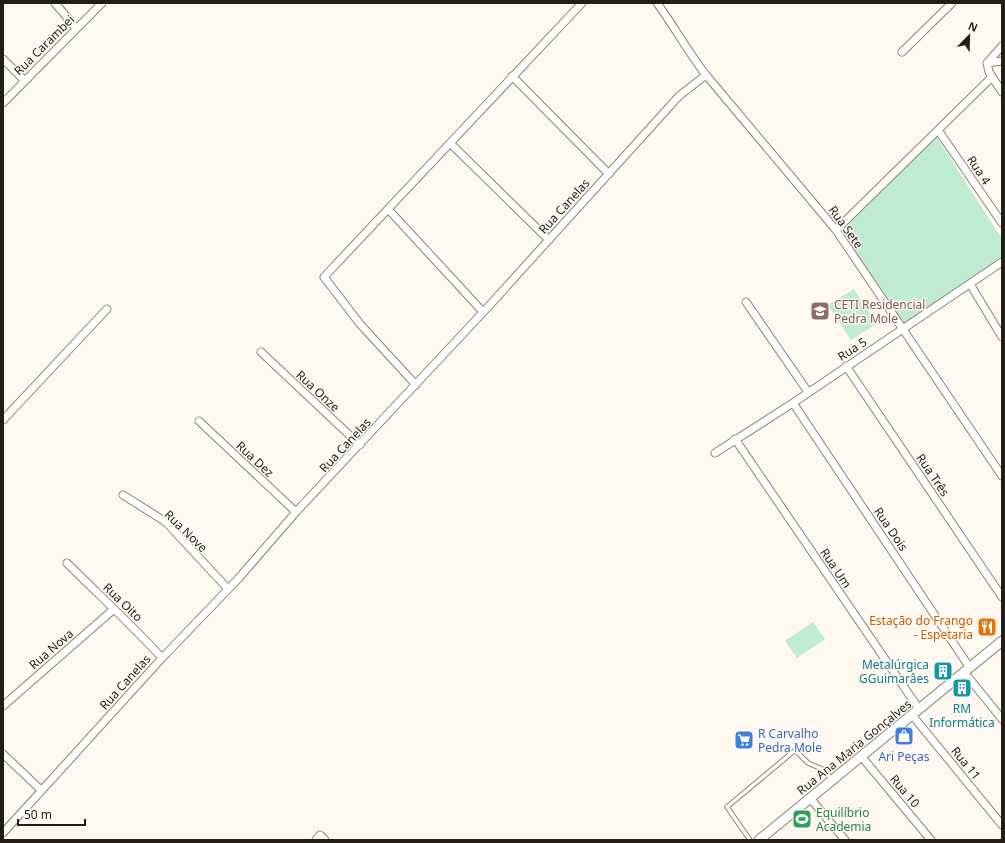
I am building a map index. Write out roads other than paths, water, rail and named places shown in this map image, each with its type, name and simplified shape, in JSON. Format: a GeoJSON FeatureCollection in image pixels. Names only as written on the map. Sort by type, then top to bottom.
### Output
{"type":"FeatureCollection","features":[{"type":"Feature","properties":{"kind":"street"},"geometry":{"type":"LineString","coordinates":[[55,3],[76,28]]}},
{"type":"Feature","properties":{"kind":"street","name":"Rua Carambei"},"geometry":{"type":"LineString","coordinates":[[3,103],[24,80],[102,3]]}},
{"type":"Feature","properties":{"kind":"street"},"geometry":{"type":"LineString","coordinates":[[416,385],[360,324],[324,277],[582,3]]}},
{"type":"Feature","properties":{"kind":"street","name":"Rua Sete"},"geometry":{"type":"LineString","coordinates":[[657,3],[668,17],[688,52],[706,75],[836,230],[904,328],[1002,476]]}},
{"type":"Feature","properties":{"kind":"street"},"geometry":{"type":"LineString","coordinates":[[902,52],[952,3]]}},
{"type":"Feature","properties":{"kind":"street"},"geometry":{"type":"LineString","coordinates":[[987,63],[1002,46]]}},
{"type":"Feature","properties":{"kind":"street"},"geometry":{"type":"LineString","coordinates":[[3,59],[24,80]]}},
{"type":"Feature","properties":{"kind":"street"},"geometry":{"type":"LineString","coordinates":[[987,63],[1002,60]]}},
{"type":"Feature","properties":{"kind":"street"},"geometry":{"type":"LineString","coordinates":[[987,63],[987,67],[992,77],[1002,92]]}},
{"type":"Feature","properties":{"kind":"street","name":"Rua Canelas"},"geometry":{"type":"LineString","coordinates":[[3,832],[162,658],[228,589],[296,512],[416,385],[679,96],[706,75]]}},
{"type":"Feature","properties":{"kind":"street"},"geometry":{"type":"LineString","coordinates":[[512,76],[609,174]]}},
{"type":"Feature","properties":{"kind":"street"},"geometry":{"type":"LineString","coordinates":[[836,230],[992,77]]}},
{"type":"Feature","properties":{"kind":"street","name":"Rua 4"},"geometry":{"type":"LineString","coordinates":[[938,130],[1002,223]]}},
{"type":"Feature","properties":{"kind":"street"},"geometry":{"type":"LineString","coordinates":[[450,143],[549,240]]}},
{"type":"Feature","properties":{"kind":"street"},"geometry":{"type":"LineString","coordinates":[[388,209],[483,312]]}},
{"type":"Feature","properties":{"kind":"street","name":"Rua 5"},"geometry":{"type":"LineString","coordinates":[[715,453],[793,403],[1002,262]]}},
{"type":"Feature","properties":{"kind":"street"},"geometry":{"type":"LineString","coordinates":[[970,284],[1002,336]]}},
{"type":"Feature","properties":{"kind":"street"},"geometry":{"type":"LineString","coordinates":[[746,302],[808,392]]}},
{"type":"Feature","properties":{"kind":"street"},"geometry":{"type":"LineString","coordinates":[[3,420],[106,310]]}},
{"type":"Feature","properties":{"kind":"street","name":"Rua Onze"},"geometry":{"type":"LineString","coordinates":[[261,352],[360,445]]}},
{"type":"Feature","properties":{"kind":"street","name":"Rua Três"},"geometry":{"type":"LineString","coordinates":[[846,366],[1002,597]]}},
{"type":"Feature","properties":{"kind":"street","name":"Rua Dois"},"geometry":{"type":"LineString","coordinates":[[793,403],[967,670],[1002,719]]}},
{"type":"Feature","properties":{"kind":"street","name":"Rua Dez"},"geometry":{"type":"LineString","coordinates":[[199,421],[296,512]]}},
{"type":"Feature","properties":{"kind":"street","name":"Rua Um"},"geometry":{"type":"LineString","coordinates":[[735,440],[916,712]]}},
{"type":"Feature","properties":{"kind":"street","name":"Rua Nove"},"geometry":{"type":"LineString","coordinates":[[123,495],[166,522],[228,589]]}},
{"type":"Feature","properties":{"kind":"street","name":"Rua Oito"},"geometry":{"type":"LineString","coordinates":[[67,563],[114,609],[125,617],[162,658]]}},
{"type":"Feature","properties":{"kind":"street","name":"Rua Nova"},"geometry":{"type":"LineString","coordinates":[[3,706],[114,609]]}},
{"type":"Feature","properties":{"kind":"street","name":"Rua Ana Maria Gonçalves"},"geometry":{"type":"LineString","coordinates":[[759,840],[1002,641]]}},
{"type":"Feature","properties":{"kind":"street","name":"Rua 11"},"geometry":{"type":"LineString","coordinates":[[916,712],[1002,825]]}},
{"type":"Feature","properties":{"kind":"street"},"geometry":{"type":"LineString","coordinates":[[3,754],[42,790]]}},
{"type":"Feature","properties":{"kind":"street","name":"Rua 10"},"geometry":{"type":"LineString","coordinates":[[861,756],[931,840]]}},
{"type":"Feature","properties":{"kind":"street"},"geometry":{"type":"LineString","coordinates":[[810,798],[844,840]]}},
{"type":"Feature","properties":{"kind":"street"},"geometry":{"type":"LineString","coordinates":[[316,840],[320,835],[325,840]]}},
{"type":"Feature","properties":{"kind":"lane"},"geometry":{"type":"LineString","coordinates":[[750,840],[726,807],[794,751],[796,751],[808,763],[822,769],[833,780]]}},
{"type":"Feature","properties":{"kind":"place","name":"CETI Residencial Pedra Mole"},"geometry":{"type":"Point","coordinates":[820,311]}},
{"type":"Feature","properties":{"kind":"place","name":"Estação do Frango - Espetaria"},"geometry":{"type":"Point","coordinates":[987,627]}},
{"type":"Feature","properties":{"kind":"place","name":"Metalúrgica GGuimarâes"},"geometry":{"type":"Point","coordinates":[943,671]}},
{"type":"Feature","properties":{"kind":"place","name":"RM Informática"},"geometry":{"type":"Point","coordinates":[962,688]}},
{"type":"Feature","properties":{"kind":"place","name":"Ari Peças"},"geometry":{"type":"Point","coordinates":[904,736]}},
{"type":"Feature","properties":{"kind":"place","name":"R Carvalho Pedra Mole"},"geometry":{"type":"Point","coordinates":[744,740]}},
{"type":"Feature","properties":{"kind":"place","name":"Equilíbrio Academia"},"geometry":{"type":"Point","coordinates":[802,819]}}]}
